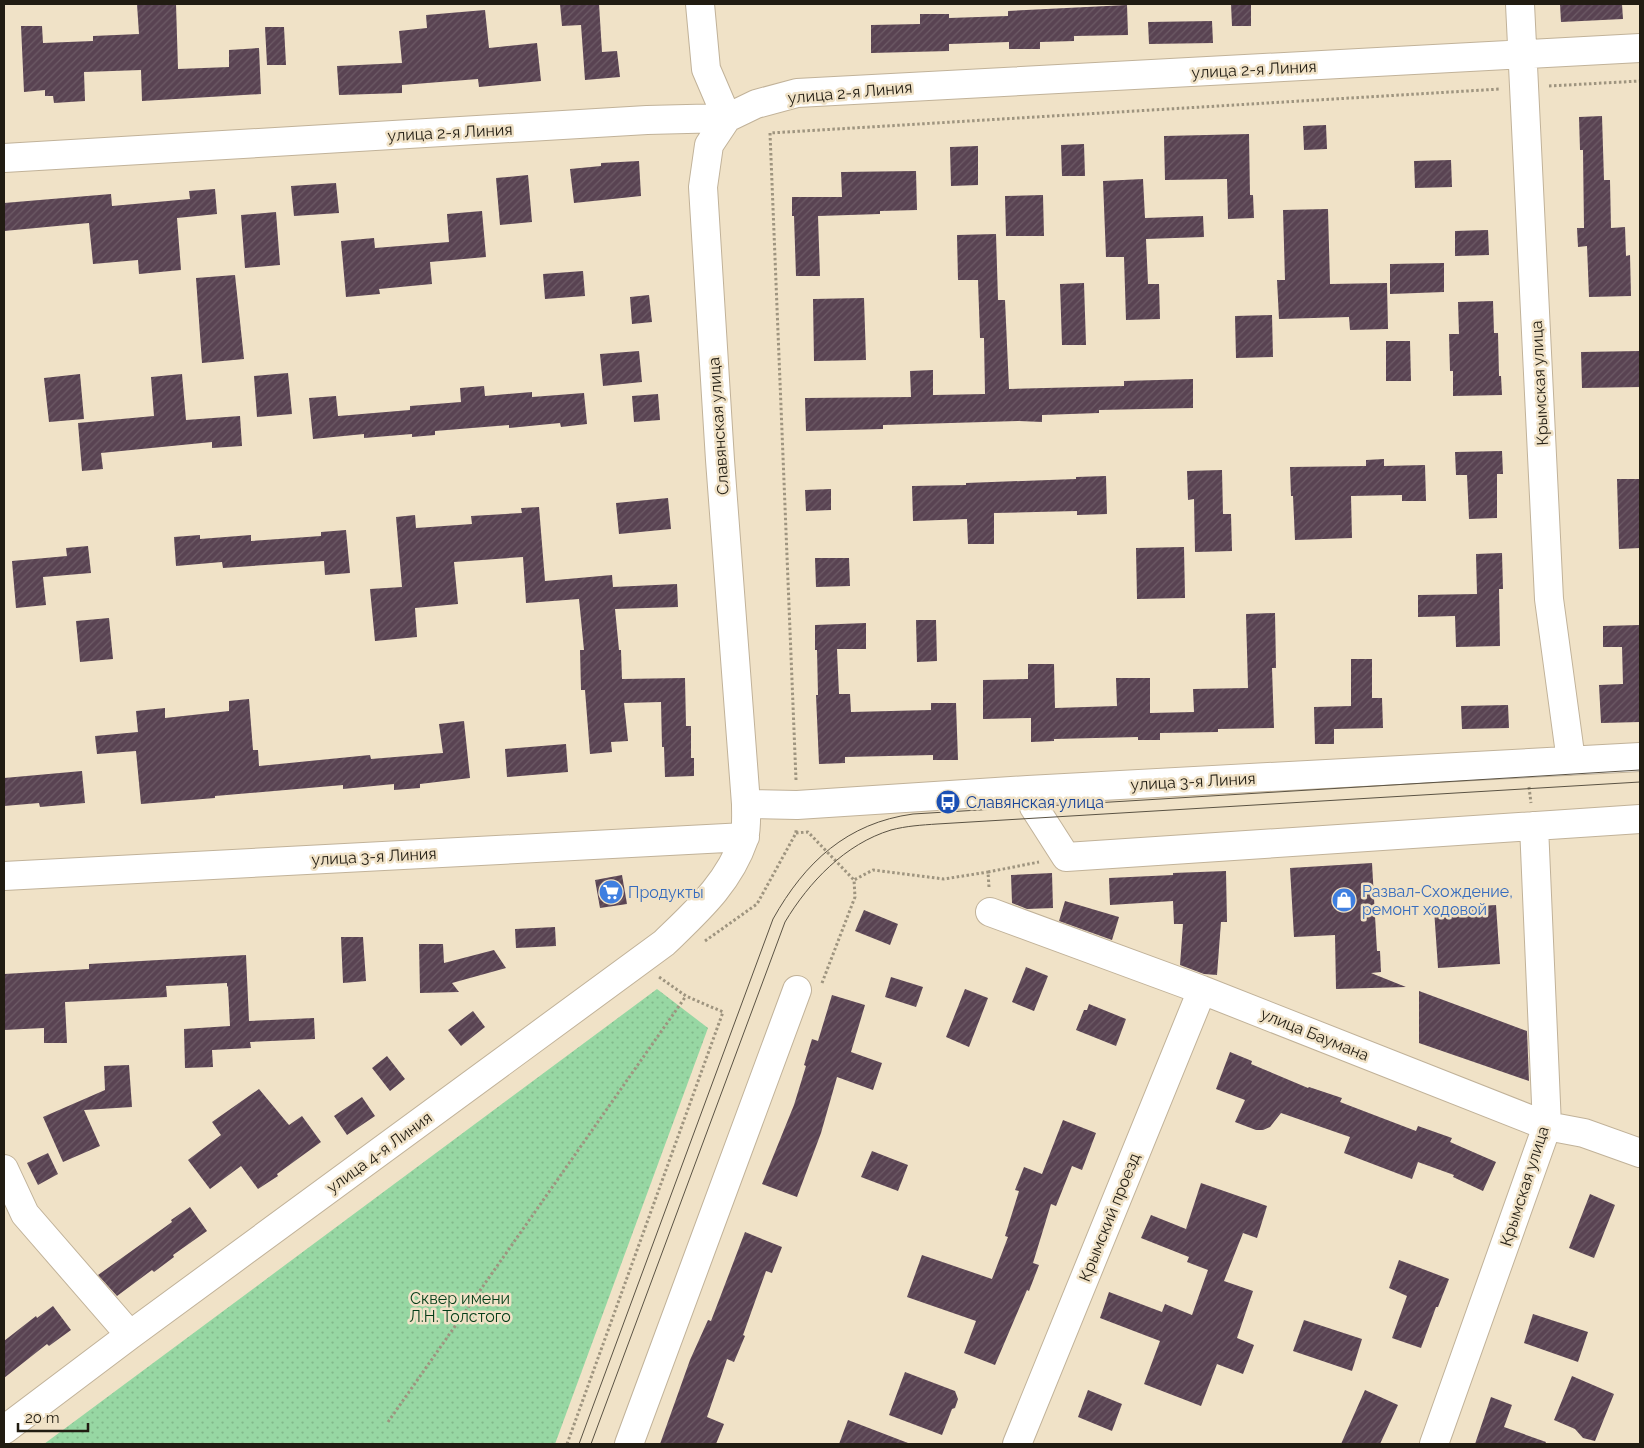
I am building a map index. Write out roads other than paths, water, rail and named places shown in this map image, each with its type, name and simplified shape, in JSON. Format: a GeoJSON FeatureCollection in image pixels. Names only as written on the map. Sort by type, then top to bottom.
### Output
{"type":"FeatureCollection","features":[{"type":"Feature","properties":{"kind":"street"},"geometry":{"type":"LineString","coordinates":[[700,4],[706,69],[727,118]]}},
{"type":"Feature","properties":{"kind":"street","name":"Крымская улица"},"geometry":{"type":"LineString","coordinates":[[1520,4],[1526,88],[1549,599],[1571,761]]}},
{"type":"Feature","properties":{"kind":"street","name":"улица 2-я Линия"},"geometry":{"type":"LineString","coordinates":[[4,158],[647,120],[727,118],[756,104],[797,94],[1640,48]]}},
{"type":"Feature","properties":{"kind":"street","name":"Славянская улица"},"geometry":{"type":"LineString","coordinates":[[727,118],[709,145],[703,187],[720,460],[746,804],[740,847]]}},
{"type":"Feature","properties":{"kind":"street","name":"улица 3-я Линия"},"geometry":{"type":"LineString","coordinates":[[746,804],[797,805],[1028,790],[1640,757]]}},
{"type":"Feature","properties":{"kind":"street"},"geometry":{"type":"LineString","coordinates":[[1028,790],[1034,807],[1066,857],[1640,819]]}},
{"type":"Feature","properties":{"kind":"street","name":"Крымская улица"},"geometry":{"type":"LineString","coordinates":[[1434,1444],[1547,1126],[1534,826]]}},
{"type":"Feature","properties":{"kind":"street","name":"улица 3-я Линия"},"geometry":{"type":"LineString","coordinates":[[4,876],[740,847]]}},
{"type":"Feature","properties":{"kind":"street","name":"улица 4-я Линия"},"geometry":{"type":"LineString","coordinates":[[4,1430],[664,943],[721,885],[740,847]]}},
{"type":"Feature","properties":{"kind":"street","name":"улица Баумана"},"geometry":{"type":"LineString","coordinates":[[990,912],[1202,990],[1547,1126],[1584,1133],[1640,1153]]}},
{"type":"Feature","properties":{"kind":"street"},"geometry":{"type":"LineString","coordinates":[[629,1444],[809,987]]}},
{"type":"Feature","properties":{"kind":"street","name":"Крымский проезд"},"geometry":{"type":"LineString","coordinates":[[1017,1444],[1202,990]]}},
{"type":"Feature","properties":{"kind":"street"},"geometry":{"type":"LineString","coordinates":[[4,1169],[25,1214],[130,1336]]}},
{"type":"Feature","properties":{"kind":"tram line"},"geometry":{"type":"LineString","coordinates":[[579,1444],[773,919],[785,898],[814,863],[830,848],[848,836],[868,826],[913,814],[1640,770]]}},
{"type":"Feature","properties":{"kind":"tram line"},"geometry":{"type":"LineString","coordinates":[[591,1444],[785,922],[817,879],[830,866],[858,845],[874,836],[891,830],[926,825],[1640,782]]}},
{"type":"Feature","properties":{"kind":"place","name":"Славянская улица"},"geometry":{"type":"Point","coordinates":[948,802]}},
{"type":"Feature","properties":{"kind":"place","name":"Продукты"},"geometry":{"type":"Point","coordinates":[611,892]}},
{"type":"Feature","properties":{"kind":"place","name":"Развал-Схождение, ремонт ходовой"},"geometry":{"type":"Point","coordinates":[1344,900]}},
{"type":"Feature","properties":{"kind":"park label","name":"Сквер имени Л.Н. Толстого"},"geometry":{"type":"Point","coordinates":[460,1307]}}]}
